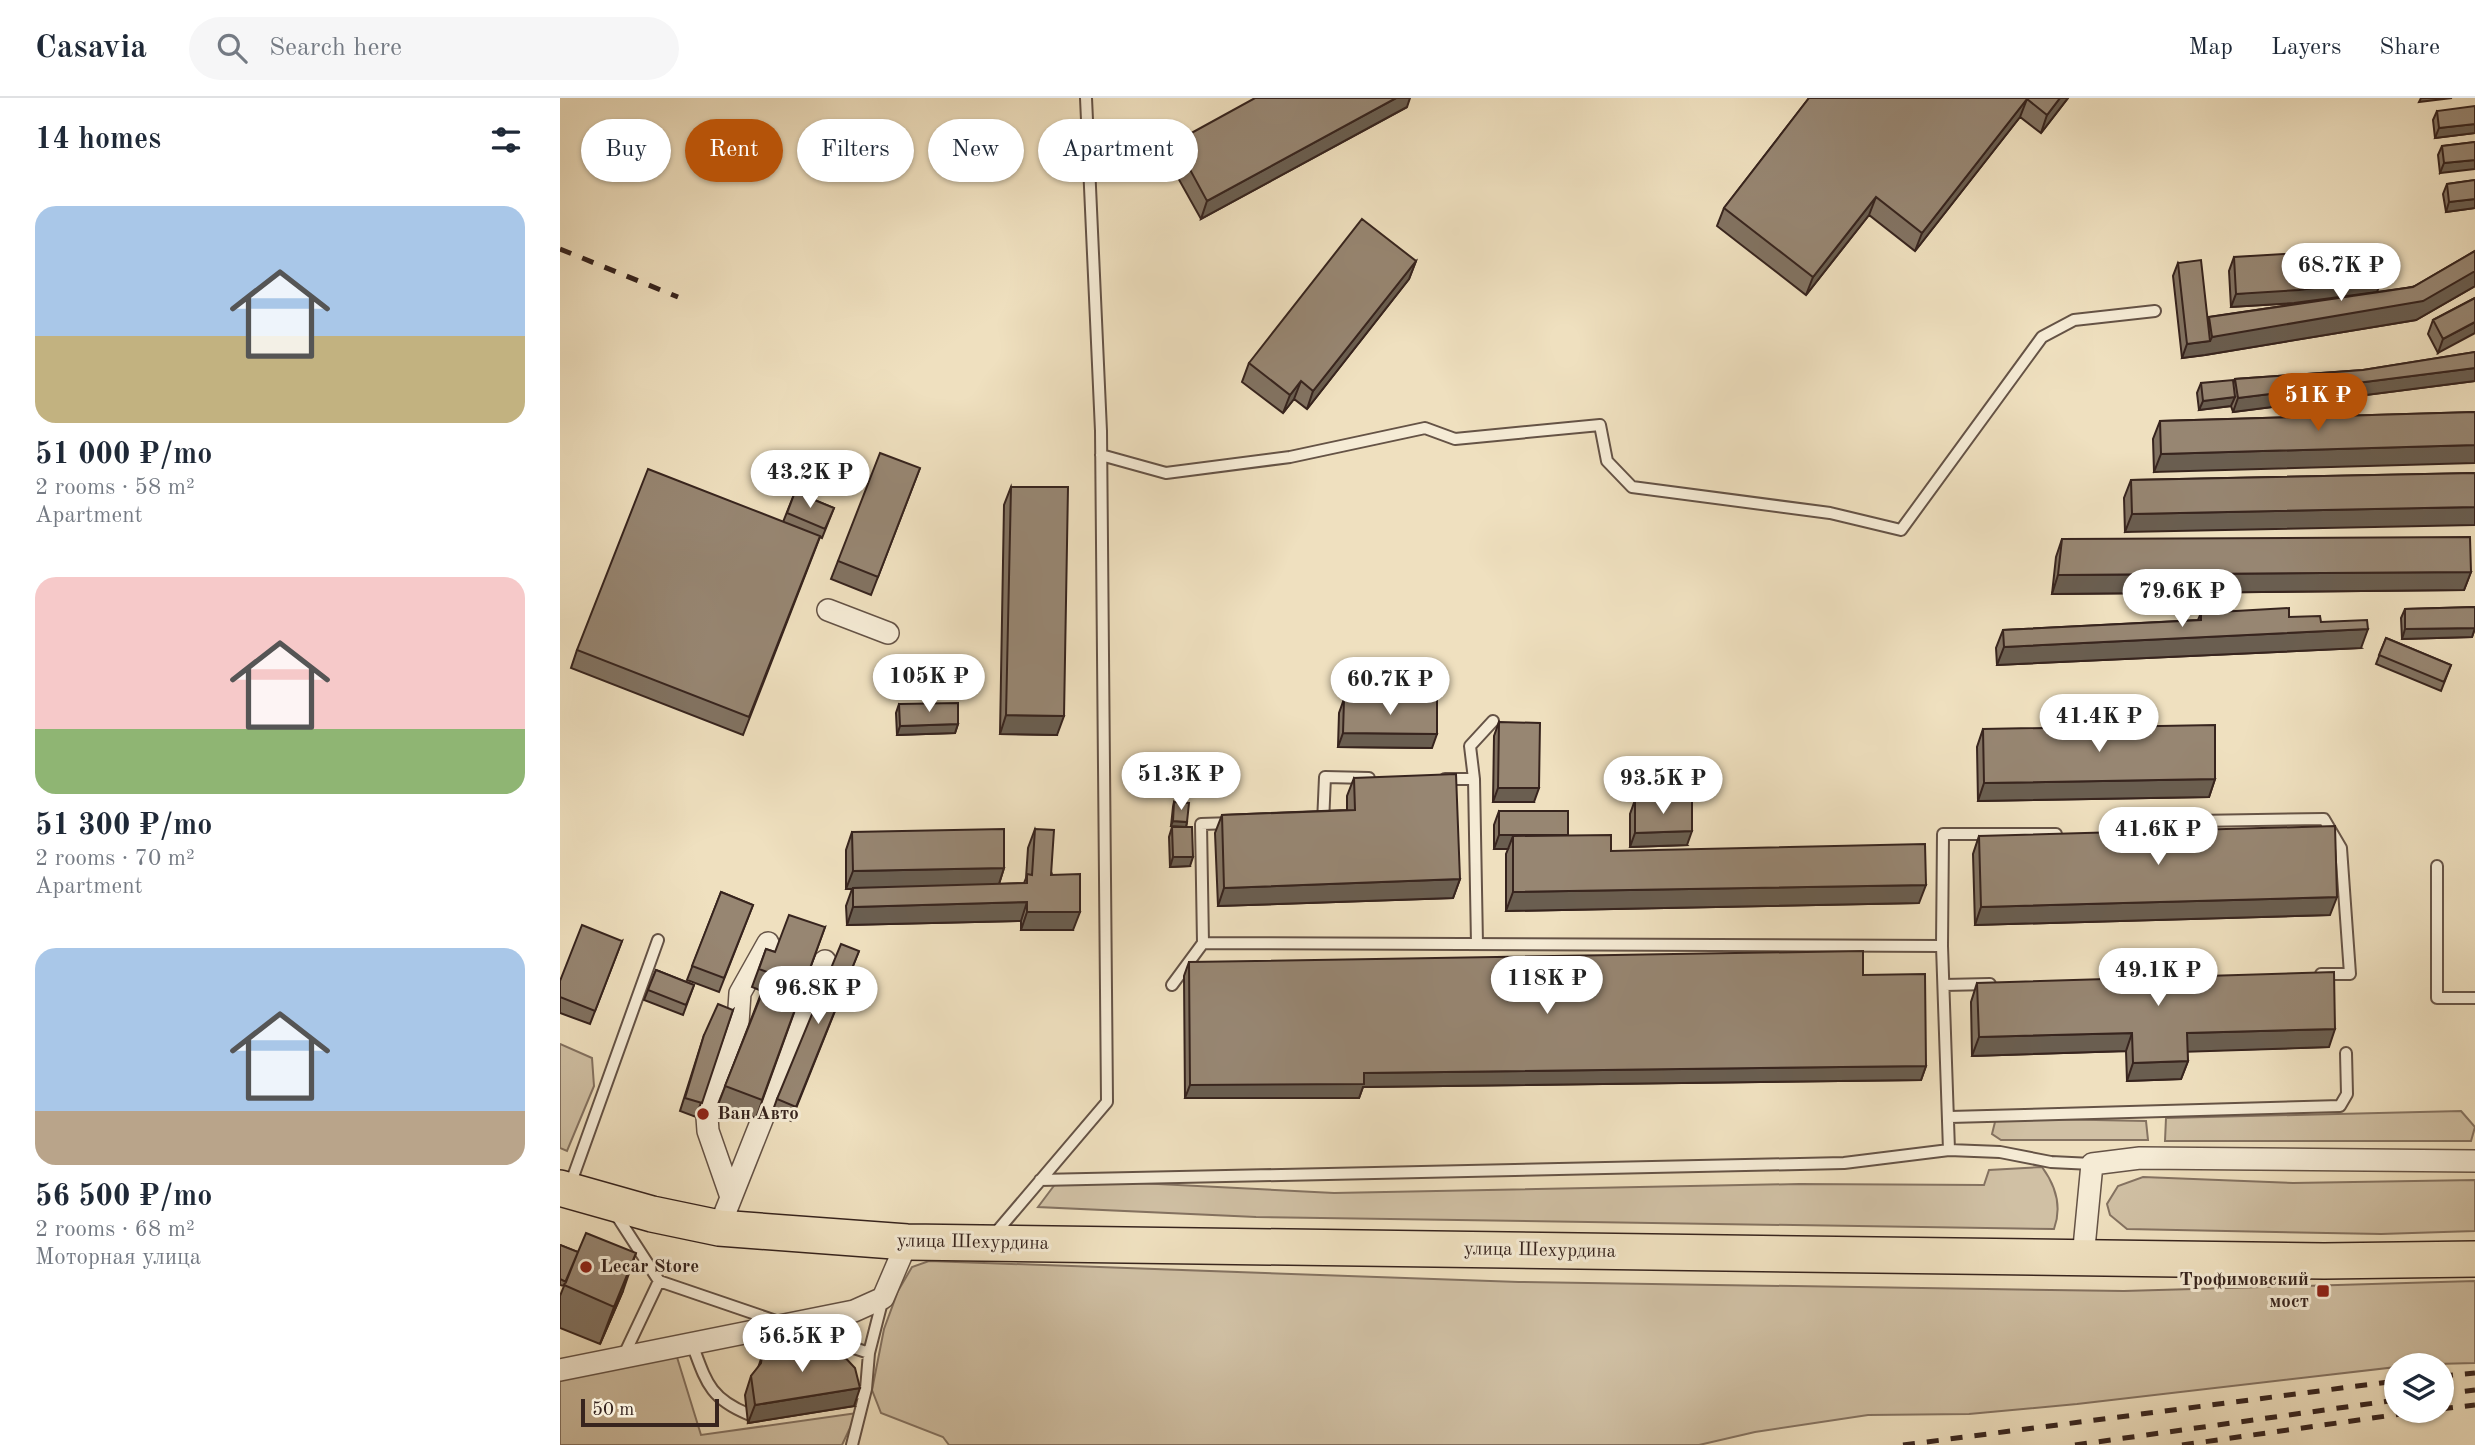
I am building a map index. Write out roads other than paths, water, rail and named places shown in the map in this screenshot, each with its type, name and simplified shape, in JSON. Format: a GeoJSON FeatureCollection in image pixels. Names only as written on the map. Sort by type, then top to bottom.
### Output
{"type":"FeatureCollection","features":[{"type":"Feature","properties":{"kind":"main road","name":"улица Шехурдина"},"geometry":{"type":"LineString","coordinates":[[564,1189],[608,1202],[725,1212],[907,1242],[2311,1261],[2475,1259]]}},
{"type":"Feature","properties":{"kind":"street"},"geometry":{"type":"LineString","coordinates":[[828,610],[888,633]]}},
{"type":"Feature","properties":{"kind":"street"},"geometry":{"type":"LineString","coordinates":[[725,1212],[708,1131],[706,1103],[738,1024],[740,993],[768,943]]}},
{"type":"Feature","properties":{"kind":"street"},"geometry":{"type":"LineString","coordinates":[[725,1212],[825,961]]}},
{"type":"Feature","properties":{"kind":"street"},"geometry":{"type":"LineString","coordinates":[[2083,1258],[2092,1164],[2140,1158],[2475,1161]]}},
{"type":"Feature","properties":{"kind":"street"},"geometry":{"type":"LineString","coordinates":[[560,1370],[854,1311],[883,1298],[907,1242]]}},
{"type":"Feature","properties":{"kind":"lane"},"geometry":{"type":"LineString","coordinates":[[986,1244],[1107,1102],[1101,454],[1086,98]]}},
{"type":"Feature","properties":{"kind":"lane"},"geometry":{"type":"LineString","coordinates":[[1101,454],[1166,473],[1290,457],[1426,428],[1455,439],[1600,425],[1607,461],[1632,487],[1830,513],[1901,530],[2042,337],[2074,320],[2155,312]]}},
{"type":"Feature","properties":{"kind":"lane"},"geometry":{"type":"LineString","coordinates":[[1477,944],[1474,779],[1470,746],[1493,721]]}},
{"type":"Feature","properties":{"kind":"lane"},"geometry":{"type":"LineString","coordinates":[[1311,823],[1325,822],[1325,777],[1379,778]]}},
{"type":"Feature","properties":{"kind":"lane"},"geometry":{"type":"LineString","coordinates":[[1433,778],[1474,779]]}},
{"type":"Feature","properties":{"kind":"lane"},"geometry":{"type":"LineString","coordinates":[[2142,835],[2155,835],[2195,821],[2324,819],[2341,848],[2350,974],[2309,975]]}},
{"type":"Feature","properties":{"kind":"lane"},"geometry":{"type":"LineString","coordinates":[[1172,985],[1203,943],[1202,824],[1243,823]]}},
{"type":"Feature","properties":{"kind":"lane"},"geometry":{"type":"LineString","coordinates":[[1949,1150],[1950,1117],[1942,946],[1943,834],[2062,835]]}},
{"type":"Feature","properties":{"kind":"lane"},"geometry":{"type":"LineString","coordinates":[[2437,866],[2437,998],[2475,998]]}},
{"type":"Feature","properties":{"kind":"lane"},"geometry":{"type":"LineString","coordinates":[[564,1189],[658,940]]}},
{"type":"Feature","properties":{"kind":"lane"},"geometry":{"type":"LineString","coordinates":[[1203,943],[1942,946]]}},
{"type":"Feature","properties":{"kind":"lane"},"geometry":{"type":"LineString","coordinates":[[1944,985],[1998,984]]}},
{"type":"Feature","properties":{"kind":"lane"},"geometry":{"type":"LineString","coordinates":[[1950,1117],[2340,1106],[2347,1094],[2346,1053]]}},
{"type":"Feature","properties":{"kind":"lane"},"geometry":{"type":"LineString","coordinates":[[1040,1180],[1844,1163],[1949,1150],[2000,1152],[2051,1162],[2092,1164]]}},
{"type":"Feature","properties":{"kind":"lane"},"geometry":{"type":"LineString","coordinates":[[608,1202],[659,1281],[869,1353]]}},
{"type":"Feature","properties":{"kind":"lane"},"geometry":{"type":"LineString","coordinates":[[623,1357],[659,1281]]}},
{"type":"Feature","properties":{"kind":"lane"},"geometry":{"type":"LineString","coordinates":[[852,1445],[866,1390],[869,1353],[883,1298]]}},
{"type":"Feature","properties":{"kind":"lane"},"geometry":{"type":"LineString","coordinates":[[691,1344],[709,1389],[724,1405],[748,1414]]}},
{"type":"Feature","properties":{"kind":"lane"},"geometry":{"type":"LineString","coordinates":[[851,1396],[866,1390]]}},
{"type":"Feature","properties":{"kind":"railway"},"geometry":{"type":"LineString","coordinates":[[560,249],[678,297]]}},
{"type":"Feature","properties":{"kind":"railway"},"geometry":{"type":"LineString","coordinates":[[2454,1375],[2475,1373]]}},
{"type":"Feature","properties":{"kind":"railway"},"geometry":{"type":"LineString","coordinates":[[1903,1445],[2384,1383]]}},
{"type":"Feature","properties":{"kind":"railway"},"geometry":{"type":"LineString","coordinates":[[2454,1392],[2475,1390]]}},
{"type":"Feature","properties":{"kind":"railway"},"geometry":{"type":"LineString","coordinates":[[2075,1445],[2384,1402]]}},
{"type":"Feature","properties":{"kind":"railway"},"geometry":{"type":"LineString","coordinates":[[2454,1407],[2475,1405]]}},
{"type":"Feature","properties":{"kind":"railway"},"geometry":{"type":"LineString","coordinates":[[2182,1445],[2384,1416]]}},
{"type":"Feature","properties":{"kind":"place","name":"Ван Авто"},"geometry":{"type":"Point","coordinates":[703,1114]}},
{"type":"Feature","properties":{"kind":"place","name":"Lecar Store"},"geometry":{"type":"Point","coordinates":[586,1267]}},
{"type":"Feature","properties":{"kind":"place","name":"Трофимовский мост"},"geometry":{"type":"Point","coordinates":[2323,1291]}}]}
